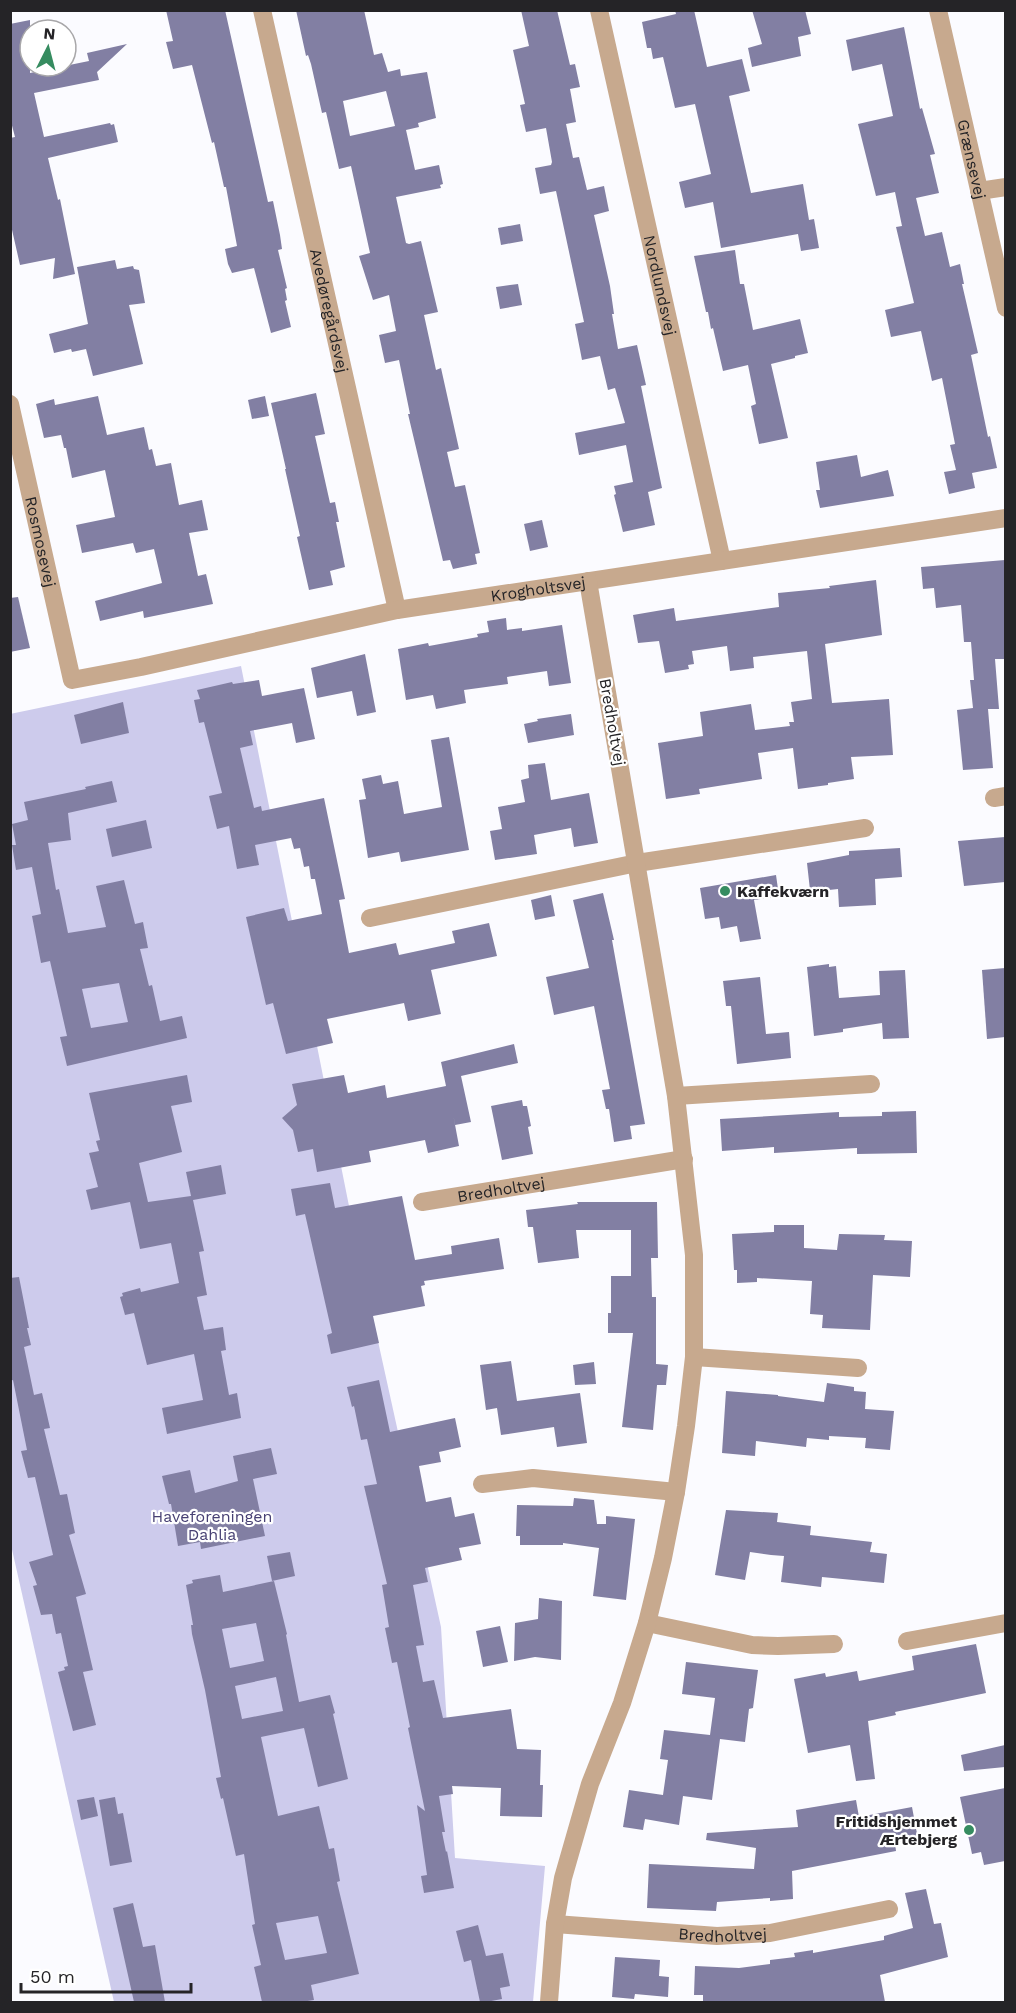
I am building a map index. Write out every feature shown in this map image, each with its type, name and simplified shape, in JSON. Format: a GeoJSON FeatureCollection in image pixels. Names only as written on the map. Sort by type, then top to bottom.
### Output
{"type":"FeatureCollection","features":[{"type":"Feature","properties":{"kind":"street","name":"Avedøregårdsvej"},"geometry":{"type":"LineString","coordinates":[[262,10],[397,610]]}},
{"type":"Feature","properties":{"kind":"street","name":"Nordlundsvej"},"geometry":{"type":"LineString","coordinates":[[599,10],[722,561]]}},
{"type":"Feature","properties":{"kind":"street","name":"Grænsevej"},"geometry":{"type":"LineString","coordinates":[[938,10],[1005,308]]}},
{"type":"Feature","properties":{"kind":"street"},"geometry":{"type":"LineString","coordinates":[[979,191],[1005,187]]}},
{"type":"Feature","properties":{"kind":"street","name":"Rosmosevej"},"geometry":{"type":"LineString","coordinates":[[10,404],[72,680]]}},
{"type":"Feature","properties":{"kind":"street","name":"Krogholtsvej"},"geometry":{"type":"LineString","coordinates":[[72,680],[141,667],[397,610],[1005,518]]}},
{"type":"Feature","properties":{"kind":"street","name":"Bredholtvej"},"geometry":{"type":"LineString","coordinates":[[549,2002],[555,1924],[563,1878],[590,1784],[622,1703],[647,1623],[676,1492],[694,1358],[694,1255],[676,1096],[588,581]]}},
{"type":"Feature","properties":{"kind":"street"},"geometry":{"type":"LineString","coordinates":[[370,918],[637,863],[865,828]]}},
{"type":"Feature","properties":{"kind":"street"},"geometry":{"type":"LineString","coordinates":[[676,1096],[871,1084]]}},
{"type":"Feature","properties":{"kind":"street","name":"Bredholtvej"},"geometry":{"type":"LineString","coordinates":[[422,1202],[684,1160]]}},
{"type":"Feature","properties":{"kind":"street"},"geometry":{"type":"LineString","coordinates":[[694,1358],[858,1368]]}},
{"type":"Feature","properties":{"kind":"street"},"geometry":{"type":"LineString","coordinates":[[482,1484],[533,1478],[676,1492]]}},
{"type":"Feature","properties":{"kind":"street"},"geometry":{"type":"LineString","coordinates":[[647,1623],[752,1645],[834,1644]]}},
{"type":"Feature","properties":{"kind":"street"},"geometry":{"type":"LineString","coordinates":[[908,1641],[1005,1623]]}},
{"type":"Feature","properties":{"kind":"street","name":"Bredholtvej"},"geometry":{"type":"LineString","coordinates":[[555,1924],[717,1936],[770,1933],[889,1909]]}},
{"type":"Feature","properties":{"kind":"green space","name":"Haveforeningen Dahlia"},"geometry":{"type":"Polygon","coordinates":[[[241,666],[357,1246],[441,1627],[455,1858],[545,1866],[533,2002],[114,2002],[11,1545],[10,714],[241,666]]]}},
{"type":"Feature","properties":{"kind":"building"},"geometry":{"type":"Polygon","coordinates":[[[166,10],[225,10],[268,202],[273,201],[282,249],[278,250],[287,288],[285,289],[287,300],[285,301],[291,327],[271,333],[254,268],[232,273],[228,264],[225,249],[237,246],[226,187],[224,187],[192,65],[173,69],[166,42],[173,41],[166,10]]]}},
{"type":"Feature","properties":{"kind":"building"},"geometry":{"type":"Polygon","coordinates":[[[296,10],[364,10],[374,55],[382,53],[388,72],[400,69],[401,76],[427,72],[436,118],[418,123],[419,127],[406,130],[415,170],[439,165],[443,184],[440,185],[441,188],[396,197],[406,243],[421,241],[438,312],[424,315],[436,370],[441,368],[459,449],[447,452],[455,487],[465,485],[480,553],[475,554],[477,564],[453,569],[450,560],[443,561],[408,414],[410,414],[399,360],[385,363],[379,335],[396,331],[389,295],[373,300],[359,256],[370,253],[351,166],[339,169],[326,112],[322,113],[311,64],[308,55],[306,56],[296,10]],[[386,91],[343,101],[350,136],[395,126],[386,91]]]}},
{"type":"Feature","properties":{"kind":"building"},"geometry":{"type":"Polygon","coordinates":[[[521,10],[557,10],[570,65],[575,64],[580,87],[570,89],[576,122],[566,124],[573,158],[579,157],[587,190],[604,186],[609,211],[594,215],[610,286],[618,349],[637,345],[646,385],[641,386],[662,488],[648,492],[655,525],[623,532],[614,486],[633,482],[626,445],[579,455],[575,433],[625,423],[615,388],[608,390],[600,356],[582,360],[575,324],[584,322],[556,191],[540,194],[535,168],[551,165],[552,162],[546,128],[526,132],[520,105],[525,104],[513,50],[529,46],[521,10]]]}},
{"type":"Feature","properties":{"kind":"building"},"geometry":{"type":"Polygon","coordinates":[[[675,10],[694,10],[707,67],[742,59],[750,91],[729,96],[751,193],[803,184],[809,220],[814,219],[819,248],[801,251],[798,234],[721,248],[713,202],[685,208],[679,182],[711,174],[695,104],[675,108],[663,57],[653,59],[651,48],[647,48],[642,22],[676,14],[675,10]]]}},
{"type":"Feature","properties":{"kind":"building"},"geometry":{"type":"Polygon","coordinates":[[[752,10],[805,10],[811,34],[798,37],[801,56],[752,67],[748,48],[762,44],[752,10]]]}},
{"type":"Feature","properties":{"kind":"building"},"geometry":{"type":"Polygon","coordinates":[[[18,22],[18,78],[78,78],[78,63],[89,61],[87,53],[127,44],[97,72],[99,80],[34,93],[44,137],[110,123],[114,124],[118,142],[48,158],[58,200],[60,199],[75,274],[53,279],[55,258],[20,265],[10,221],[10,138],[15,137],[10,118],[10,24],[18,22]]]}},
{"type":"Feature","properties":{"kind":"building"},"geometry":{"type":"Polygon","coordinates":[[[904,27],[920,109],[922,108],[935,154],[930,155],[939,193],[916,198],[925,236],[942,232],[950,267],[960,264],[964,284],[962,284],[978,353],[971,355],[988,437],[990,436],[997,468],[972,473],[975,488],[949,494],[944,472],[956,470],[950,445],[955,444],[942,378],[932,381],[921,331],[891,337],[885,310],[914,303],[896,227],[902,226],[895,192],[876,196],[858,124],[893,116],[882,64],[852,71],[846,40],[904,27]]]}},
{"type":"Feature","properties":{"kind":"building"},"geometry":{"type":"Polygon","coordinates":[[[520,224],[523,241],[501,245],[498,228],[520,224]]]}},
{"type":"Feature","properties":{"kind":"building"},"geometry":{"type":"Polygon","coordinates":[[[735,250],[740,284],[744,284],[753,330],[800,319],[808,353],[771,364],[788,438],[759,444],[751,406],[756,404],[748,365],[723,371],[713,328],[711,329],[708,312],[706,312],[694,256],[735,250]]]}},
{"type":"Feature","properties":{"kind":"building"},"geometry":{"type":"Polygon","coordinates":[[[115,260],[117,269],[133,266],[134,269],[139,270],[145,303],[129,305],[143,364],[93,376],[86,349],[72,352],[71,349],[54,353],[49,334],[88,324],[77,267],[115,260]]]}},
{"type":"Feature","properties":{"kind":"building"},"geometry":{"type":"Polygon","coordinates":[[[518,284],[522,305],[500,309],[496,287],[518,284]]]}},
{"type":"Feature","properties":{"kind":"building"},"geometry":{"type":"Polygon","coordinates":[[[316,393],[325,434],[315,436],[330,503],[335,502],[339,522],[336,522],[345,567],[330,571],[333,585],[309,590],[297,537],[300,536],[271,403],[316,393]]]}},
{"type":"Feature","properties":{"kind":"building"},"geometry":{"type":"Polygon","coordinates":[[[98,396],[107,435],[144,427],[149,450],[152,449],[156,466],[171,463],[179,505],[202,500],[208,530],[189,533],[198,576],[206,574],[213,604],[144,618],[143,611],[100,621],[95,601],[162,583],[154,549],[136,553],[133,543],[82,553],[76,525],[115,517],[105,470],[72,478],[61,435],[44,438],[36,404],[54,399],[55,405],[98,396]]]}},
{"type":"Feature","properties":{"kind":"building"},"geometry":{"type":"Polygon","coordinates":[[[265,396],[269,416],[252,419],[248,400],[265,396]]]}},
{"type":"Feature","properties":{"kind":"building"},"geometry":{"type":"Polygon","coordinates":[[[857,455],[861,477],[888,470],[894,496],[820,508],[816,490],[820,490],[816,462],[857,455]]]}},
{"type":"Feature","properties":{"kind":"building"},"geometry":{"type":"Polygon","coordinates":[[[542,520],[548,547],[530,551],[524,524],[542,520]]]}},
{"type":"Feature","properties":{"kind":"building"},"geometry":{"type":"Polygon","coordinates":[[[1005,560],[1005,659],[995,659],[999,709],[988,709],[993,768],[963,770],[957,710],[973,708],[970,680],[974,680],[971,642],[964,642],[961,605],[936,608],[934,588],[923,589],[921,567],[1005,560]]]}},
{"type":"Feature","properties":{"kind":"building"},"geometry":{"type":"Polygon","coordinates":[[[876,580],[882,635],[825,644],[832,703],[889,699],[893,755],[851,757],[854,779],[798,789],[793,748],[758,753],[762,779],[699,789],[700,794],[666,799],[658,743],[703,736],[700,712],[751,704],[755,730],[790,726],[789,722],[794,722],[791,702],[812,699],[807,651],[753,657],[754,668],[730,671],[727,646],[692,651],[694,664],[688,665],[689,669],[665,673],[659,641],[638,643],[633,615],[674,608],[676,621],[779,607],[778,593],[830,588],[829,586],[876,580]]]}},
{"type":"Feature","properties":{"kind":"building"},"geometry":{"type":"Polygon","coordinates":[[[18,597],[30,648],[10,652],[10,598],[18,597]]]}},
{"type":"Feature","properties":{"kind":"building"},"geometry":{"type":"Polygon","coordinates":[[[506,618],[507,630],[522,628],[522,631],[562,625],[571,683],[549,686],[547,671],[507,677],[508,684],[464,690],[466,703],[436,709],[433,695],[406,700],[398,649],[478,637],[477,634],[489,632],[487,621],[506,618]]]}},
{"type":"Feature","properties":{"kind":"building"},"geometry":{"type":"Polygon","coordinates":[[[365,654],[376,712],[357,716],[352,691],[317,698],[311,668],[365,654]]]}},
{"type":"Feature","properties":{"kind":"building"},"geometry":{"type":"Polygon","coordinates":[[[259,680],[262,696],[304,688],[315,739],[296,743],[292,723],[250,731],[253,745],[240,748],[254,808],[261,806],[262,811],[324,798],[345,899],[339,900],[349,953],[396,943],[399,955],[455,943],[452,931],[489,923],[497,956],[431,970],[441,1014],[408,1021],[404,1003],[327,1019],[333,1043],[286,1054],[273,1003],[266,1005],[246,917],[284,908],[288,921],[322,914],[315,879],[311,879],[309,866],[304,867],[300,848],[294,849],[291,838],[255,845],[259,865],[237,869],[229,826],[217,829],[209,796],[222,793],[204,722],[199,723],[194,700],[200,699],[197,690],[232,682],[233,684],[259,680]]]}},
{"type":"Feature","properties":{"kind":"building"},"geometry":{"type":"Polygon","coordinates":[[[123,702],[129,733],[81,744],[74,715],[123,702]]]}},
{"type":"Feature","properties":{"kind":"building"},"geometry":{"type":"Polygon","coordinates":[[[571,714],[574,735],[528,743],[524,724],[538,721],[537,719],[571,714]]]}},
{"type":"Feature","properties":{"kind":"building"},"geometry":{"type":"Polygon","coordinates":[[[449,737],[469,850],[401,862],[399,852],[368,858],[359,800],[366,799],[362,779],[381,775],[383,784],[398,781],[404,814],[442,807],[431,740],[449,737]]]}},
{"type":"Feature","properties":{"kind":"building"},"geometry":{"type":"Polygon","coordinates":[[[545,763],[551,800],[589,793],[598,843],[574,847],[571,828],[534,835],[537,854],[495,860],[490,831],[502,829],[498,807],[525,802],[521,780],[529,778],[528,765],[545,763]]]}},
{"type":"Feature","properties":{"kind":"building"},"geometry":{"type":"Polygon","coordinates":[[[112,781],[117,802],[68,813],[71,840],[48,843],[56,890],[59,889],[68,933],[106,927],[96,886],[124,880],[135,924],[143,922],[148,948],[140,949],[149,986],[152,985],[160,1021],[182,1016],[187,1038],[67,1066],[60,1037],[67,1036],[50,961],[41,963],[32,916],[41,914],[32,867],[16,870],[12,845],[16,845],[12,824],[28,820],[24,802],[86,789],[85,787],[112,781]],[[119,983],[82,989],[91,1028],[128,1022],[119,983]]]}},
{"type":"Feature","properties":{"kind":"building"},"geometry":{"type":"Polygon","coordinates":[[[146,820],[152,848],[112,857],[106,829],[146,820]]]}},
{"type":"Feature","properties":{"kind":"building"},"geometry":{"type":"Polygon","coordinates":[[[1005,837],[1005,882],[964,886],[958,841],[1005,837]]]}},
{"type":"Feature","properties":{"kind":"building"},"geometry":{"type":"Polygon","coordinates":[[[900,848],[902,877],[875,879],[876,905],[839,907],[838,889],[810,890],[807,863],[849,855],[849,851],[900,848]]]}},
{"type":"Feature","properties":{"kind":"building"},"geometry":{"type":"Polygon","coordinates":[[[776,875],[779,896],[754,900],[761,939],[740,942],[737,926],[721,929],[719,917],[705,919],[700,888],[776,875]]]}},
{"type":"Feature","properties":{"kind":"building"},"geometry":{"type":"Polygon","coordinates":[[[603,893],[614,940],[612,940],[645,1124],[630,1126],[632,1139],[614,1142],[609,1109],[606,1109],[602,1090],[610,1089],[594,1006],[554,1015],[546,977],[589,968],[573,900],[603,893]]]}},
{"type":"Feature","properties":{"kind":"building"},"geometry":{"type":"Polygon","coordinates":[[[551,895],[555,916],[535,920],[531,900],[551,895]]]}},
{"type":"Feature","properties":{"kind":"building"},"geometry":{"type":"Polygon","coordinates":[[[829,964],[829,967],[836,966],[839,998],[880,995],[879,971],[905,970],[909,1038],[883,1039],[882,1023],[814,1036],[807,967],[829,964]]]}},
{"type":"Feature","properties":{"kind":"building"},"geometry":{"type":"Polygon","coordinates":[[[1005,968],[1005,1037],[987,1039],[982,970],[1005,968]]]}},
{"type":"Feature","properties":{"kind":"building"},"geometry":{"type":"Polygon","coordinates":[[[760,977],[766,1034],[789,1032],[791,1058],[737,1064],[731,1006],[726,1006],[723,981],[760,977]]]}},
{"type":"Feature","properties":{"kind":"building"},"geometry":{"type":"Polygon","coordinates":[[[514,1044],[518,1063],[461,1076],[471,1122],[455,1125],[459,1146],[428,1153],[425,1140],[369,1151],[371,1162],[317,1172],[313,1149],[298,1152],[293,1130],[282,1118],[297,1105],[292,1084],[344,1075],[348,1093],[385,1085],[387,1098],[446,1086],[441,1062],[514,1044]]]}},
{"type":"Feature","properties":{"kind":"building"},"geometry":{"type":"Polygon","coordinates":[[[187,1075],[192,1102],[171,1106],[182,1152],[139,1163],[148,1202],[191,1196],[186,1172],[221,1165],[226,1194],[193,1200],[204,1251],[199,1252],[207,1295],[197,1297],[204,1330],[223,1327],[226,1350],[221,1351],[229,1395],[237,1393],[241,1418],[167,1434],[162,1408],[203,1400],[194,1354],[147,1365],[134,1313],[125,1315],[120,1297],[123,1296],[122,1293],[140,1288],[141,1292],[179,1283],[171,1243],[140,1249],[130,1202],[91,1210],[86,1190],[98,1187],[89,1153],[99,1151],[96,1141],[100,1140],[89,1093],[187,1075]]]}},
{"type":"Feature","properties":{"kind":"building"},"geometry":{"type":"Polygon","coordinates":[[[522,1100],[523,1106],[527,1106],[533,1154],[502,1160],[491,1106],[522,1100]]]}},
{"type":"Feature","properties":{"kind":"building"},"geometry":{"type":"Polygon","coordinates":[[[916,1111],[917,1153],[857,1154],[857,1148],[774,1153],[774,1147],[722,1151],[720,1119],[839,1112],[839,1117],[882,1116],[882,1112],[916,1111]]]}},
{"type":"Feature","properties":{"kind":"building"},"geometry":{"type":"Polygon","coordinates":[[[330,1183],[335,1208],[402,1196],[415,1260],[452,1254],[451,1246],[499,1238],[504,1269],[424,1281],[425,1285],[421,1286],[425,1306],[373,1316],[379,1343],[331,1354],[327,1335],[332,1333],[305,1214],[296,1216],[291,1189],[330,1183]]]}},
{"type":"Feature","properties":{"kind":"building"},"geometry":{"type":"Polygon","coordinates":[[[577,1202],[657,1202],[658,1258],[651,1258],[652,1297],[656,1297],[656,1364],[668,1365],[666,1385],[657,1385],[653,1430],[622,1427],[633,1333],[608,1333],[608,1313],[611,1313],[611,1276],[631,1276],[631,1230],[576,1230],[579,1258],[538,1263],[533,1227],[528,1227],[526,1210],[578,1204],[577,1202]]]}},
{"type":"Feature","properties":{"kind":"building"},"geometry":{"type":"Polygon","coordinates":[[[774,1225],[804,1225],[804,1248],[837,1250],[839,1234],[885,1235],[884,1240],[912,1241],[910,1277],[873,1275],[870,1330],[822,1328],[823,1315],[810,1314],[812,1281],[757,1278],[757,1282],[737,1283],[732,1234],[774,1232],[774,1225]]]}},
{"type":"Feature","properties":{"kind":"building"},"geometry":{"type":"Polygon","coordinates":[[[19,1277],[31,1345],[24,1347],[34,1395],[42,1393],[50,1428],[44,1429],[60,1495],[67,1494],[75,1533],[69,1535],[86,1594],[76,1597],[93,1670],[83,1672],[96,1725],[73,1731],[58,1672],[65,1670],[64,1667],[68,1666],[61,1633],[56,1634],[52,1614],[41,1615],[33,1586],[37,1585],[29,1562],[53,1555],[35,1477],[28,1478],[21,1451],[27,1450],[13,1380],[10,1381],[10,1278],[19,1277]]]}},
{"type":"Feature","properties":{"kind":"building"},"geometry":{"type":"Polygon","coordinates":[[[511,1361],[517,1401],[580,1393],[587,1443],[557,1447],[554,1427],[501,1435],[497,1408],[486,1410],[480,1365],[511,1361]]]}},
{"type":"Feature","properties":{"kind":"building"},"geometry":{"type":"Polygon","coordinates":[[[594,1362],[596,1384],[575,1385],[573,1365],[594,1362]]]}},
{"type":"Feature","properties":{"kind":"building"},"geometry":{"type":"Polygon","coordinates":[[[379,1380],[390,1432],[455,1418],[461,1447],[439,1452],[441,1462],[419,1466],[426,1502],[451,1497],[455,1517],[474,1513],[481,1544],[459,1548],[462,1560],[425,1568],[428,1582],[413,1585],[424,1645],[416,1646],[423,1682],[434,1680],[443,1718],[511,1709],[517,1749],[541,1750],[542,1817],[500,1816],[501,1788],[452,1786],[453,1794],[439,1796],[445,1832],[442,1832],[454,1888],[424,1893],[421,1876],[427,1875],[417,1805],[425,1811],[397,1662],[392,1663],[385,1628],[389,1627],[382,1585],[387,1584],[364,1486],[377,1484],[367,1439],[361,1440],[354,1406],[352,1407],[347,1387],[379,1380]]]}},
{"type":"Feature","properties":{"kind":"building"},"geometry":{"type":"Polygon","coordinates":[[[827,1383],[854,1387],[854,1391],[866,1392],[865,1409],[894,1411],[890,1450],[865,1448],[866,1438],[829,1436],[829,1440],[807,1438],[806,1447],[756,1441],[755,1456],[722,1453],[726,1391],[778,1395],[824,1402],[827,1383]]]}},
{"type":"Feature","properties":{"kind":"building"},"geometry":{"type":"Polygon","coordinates":[[[271,1448],[277,1474],[253,1479],[265,1536],[201,1549],[200,1542],[178,1546],[171,1504],[169,1504],[162,1476],[190,1470],[195,1493],[238,1481],[233,1456],[271,1448]]]}},
{"type":"Feature","properties":{"kind":"building"},"geometry":{"type":"Polygon","coordinates":[[[574,1498],[594,1500],[597,1524],[606,1524],[606,1516],[635,1519],[626,1600],[593,1596],[599,1548],[563,1543],[563,1545],[520,1545],[520,1536],[516,1536],[517,1505],[573,1506],[574,1498]]]}},
{"type":"Feature","properties":{"kind":"building"},"geometry":{"type":"Polygon","coordinates":[[[726,1510],[778,1513],[777,1522],[811,1526],[810,1535],[872,1542],[870,1552],[887,1554],[884,1583],[822,1577],[821,1587],[781,1582],[784,1556],[750,1552],[745,1580],[715,1575],[726,1510]]]}},
{"type":"Feature","properties":{"kind":"building"},"geometry":{"type":"Polygon","coordinates":[[[290,1552],[295,1576],[272,1581],[267,1556],[290,1552]]]}},
{"type":"Feature","properties":{"kind":"building"},"geometry":{"type":"Polygon","coordinates":[[[220,1575],[223,1592],[274,1581],[287,1634],[299,1702],[330,1695],[348,1779],[318,1787],[304,1728],[261,1737],[278,1816],[319,1806],[329,1849],[334,1848],[340,1881],[337,1882],[359,1974],[311,1985],[314,2000],[262,2002],[254,1967],[261,1965],[252,1925],[255,1924],[244,1854],[236,1856],[223,1798],[221,1799],[216,1778],[221,1777],[192,1634],[191,1625],[193,1625],[186,1585],[193,1583],[192,1580],[220,1575]],[[256,1623],[222,1629],[230,1668],[264,1661],[256,1623]],[[276,1677],[235,1686],[242,1719],[283,1711],[276,1677]],[[318,1916],[276,1923],[285,1960],[327,1953],[318,1916]]]}},
{"type":"Feature","properties":{"kind":"building"},"geometry":{"type":"Polygon","coordinates":[[[539,1598],[562,1601],[561,1660],[535,1657],[514,1661],[515,1623],[538,1619],[539,1598]]]}},
{"type":"Feature","properties":{"kind":"building"},"geometry":{"type":"Polygon","coordinates":[[[500,1626],[508,1662],[483,1667],[476,1631],[500,1626]]]}},
{"type":"Feature","properties":{"kind":"building"},"geometry":{"type":"Polygon","coordinates":[[[976,1644],[986,1693],[895,1712],[896,1715],[868,1721],[875,1779],[856,1781],[850,1745],[808,1753],[794,1679],[825,1673],[826,1677],[857,1671],[859,1681],[914,1670],[912,1656],[976,1644]]]}},
{"type":"Feature","properties":{"kind":"building"},"geometry":{"type":"Polygon","coordinates":[[[686,1662],[758,1670],[753,1708],[749,1709],[745,1742],[720,1739],[712,1800],[683,1796],[679,1825],[645,1819],[643,1830],[623,1827],[629,1790],[663,1795],[668,1760],[660,1759],[664,1730],[710,1735],[715,1698],[682,1694],[686,1662]]]}},
{"type":"Feature","properties":{"kind":"building"},"geometry":{"type":"Polygon","coordinates":[[[1005,1745],[1005,1767],[964,1771],[961,1755],[1005,1745]]]}},
{"type":"Feature","properties":{"kind":"building"},"geometry":{"type":"Polygon","coordinates":[[[1005,1788],[1005,1861],[984,1865],[981,1852],[972,1854],[960,1797],[1005,1788]]]}},
{"type":"Feature","properties":{"kind":"building"},"geometry":{"type":"Polygon","coordinates":[[[94,1797],[98,1816],[81,1820],[77,1800],[94,1797]]]}},
{"type":"Feature","properties":{"kind":"building"},"geometry":{"type":"Polygon","coordinates":[[[115,1797],[118,1814],[123,1813],[132,1862],[110,1866],[99,1800],[115,1797]]]}},
{"type":"Feature","properties":{"kind":"building"},"geometry":{"type":"Polygon","coordinates":[[[856,1800],[859,1817],[912,1807],[918,1839],[895,1843],[896,1851],[792,1871],[793,1899],[770,1901],[770,1898],[717,1902],[716,1911],[647,1908],[649,1864],[754,1869],[756,1848],[706,1840],[707,1833],[798,1827],[796,1810],[856,1800]]]}},
{"type":"Feature","properties":{"kind":"building"},"geometry":{"type":"Polygon","coordinates":[[[926,1889],[934,1924],[941,1923],[948,1957],[880,1975],[885,2002],[703,2002],[703,1995],[694,1995],[695,1966],[739,1968],[770,1964],[770,1960],[795,1957],[794,1953],[813,1950],[813,1953],[884,1940],[884,1936],[913,1928],[905,1893],[926,1889]]]}},
{"type":"Feature","properties":{"kind":"building"},"geometry":{"type":"Polygon","coordinates":[[[133,1903],[143,1947],[155,1945],[165,2002],[134,2002],[113,1908],[133,1903]]]}},
{"type":"Feature","properties":{"kind":"building"},"geometry":{"type":"Polygon","coordinates":[[[478,1925],[486,1956],[503,1953],[510,1986],[500,1988],[502,1999],[480,2002],[471,1960],[464,1962],[456,1931],[478,1925]]]}},
{"type":"Feature","properties":{"kind":"building"},"geometry":{"type":"Polygon","coordinates":[[[615,1957],[660,1960],[659,1976],[669,1977],[668,1997],[635,1994],[634,1999],[612,1997],[615,1957]]]}},
{"type":"Feature","properties":{"kind":"place","name":"Kaffekværn"},"geometry":{"type":"Point","coordinates":[725,891]}},
{"type":"Feature","properties":{"kind":"place","name":"Fritidshjemmet Ærtebjerg"},"geometry":{"type":"Point","coordinates":[969,1830]}}]}
